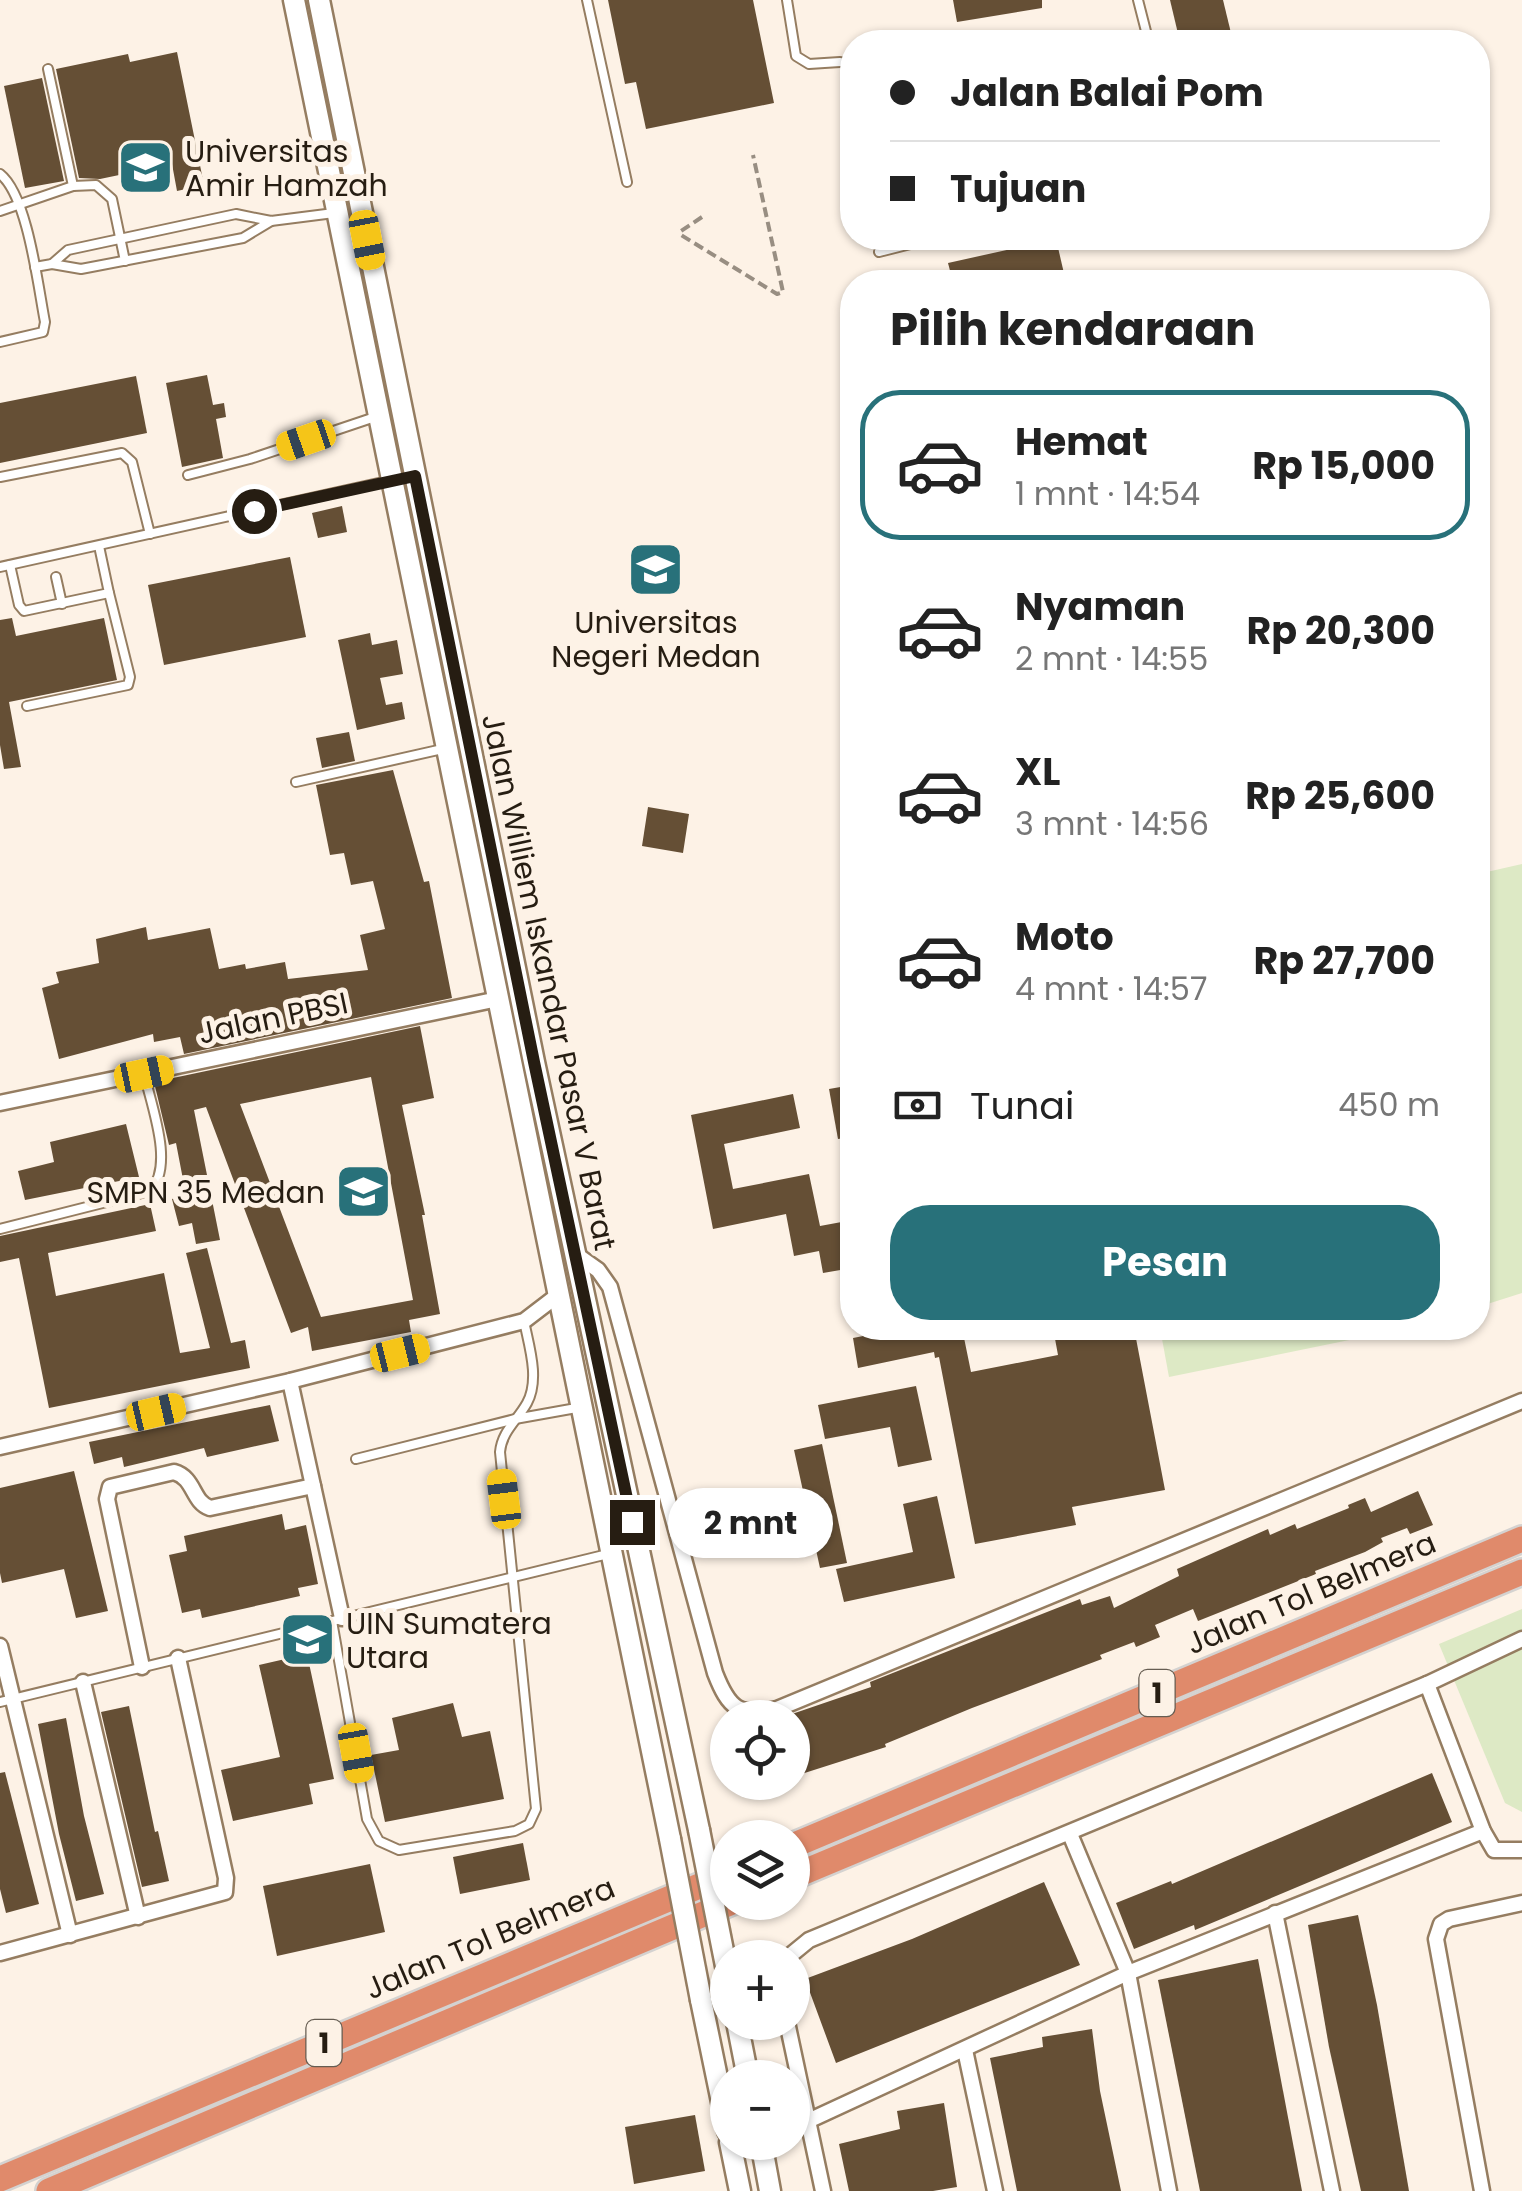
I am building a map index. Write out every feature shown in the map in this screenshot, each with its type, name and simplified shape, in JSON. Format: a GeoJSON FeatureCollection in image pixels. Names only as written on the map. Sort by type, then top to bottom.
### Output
{"type":"FeatureCollection","features":[{"type":"Feature","properties":{"kind":"highway","name":"Jalan Tol Belmera"},"geometry":{"type":"LineString","coordinates":[[810,1838],[1522,1539]]}},
{"type":"Feature","properties":{"kind":"highway","name":"Jalan Tol Belmera"},"geometry":{"type":"LineString","coordinates":[[810,1869],[1522,1572]]}},
{"type":"Feature","properties":{"kind":"highway","name":"Jalan Tol Belmera"},"geometry":{"type":"LineString","coordinates":[[0,2179],[710,1882]]}},
{"type":"Feature","properties":{"kind":"highway","name":"Jalan Tol Belmera"},"geometry":{"type":"LineString","coordinates":[[49,2191],[710,1911]]}},
{"type":"Feature","properties":{"kind":"street","name":"Jalan Williem Iskandar Pasar V Barat"},"geometry":{"type":"LineString","coordinates":[[294,0],[713,2060]]}},
{"type":"Feature","properties":{"kind":"street","name":"Jalan Williem Iskandar Pasar V Barat"},"geometry":{"type":"LineString","coordinates":[[318,0],[574,1253],[721,1940]]}},
{"type":"Feature","properties":{"kind":"street"},"geometry":{"type":"LineString","coordinates":[[392,480],[415,476]]}},
{"type":"Feature","properties":{"kind":"street"},"geometry":{"type":"LineString","coordinates":[[440,715],[462,710]]}},
{"type":"Feature","properties":{"kind":"street","name":"Jalan PBSI"},"geometry":{"type":"LineString","coordinates":[[0,1103],[498,999]]}},
{"type":"Feature","properties":{"kind":"street"},"geometry":{"type":"LineString","coordinates":[[574,1253],[598,1270],[610,1287],[715,1673],[729,1702],[747,1712],[778,1709],[1522,1401]]}},
{"type":"Feature","properties":{"kind":"street"},"geometry":{"type":"LineString","coordinates":[[0,1447],[290,1381],[524,1321],[558,1294]]}},
{"type":"Feature","properties":{"kind":"street"},"geometry":{"type":"LineString","coordinates":[[290,1381],[337,1620]]}},
{"type":"Feature","properties":{"kind":"street"},"geometry":{"type":"LineString","coordinates":[[142,1667],[107,1499],[110,1487],[181,1474],[190,1482],[199,1502],[210,1508],[313,1486]]}},
{"type":"Feature","properties":{"kind":"street"},"geometry":{"type":"LineString","coordinates":[[809,1940],[1427,1684],[1522,1639]]}},
{"type":"Feature","properties":{"kind":"street"},"geometry":{"type":"LineString","coordinates":[[0,1646],[7,1700],[70,1935]]}},
{"type":"Feature","properties":{"kind":"street"},"geometry":{"type":"LineString","coordinates":[[0,1953],[216,1897],[226,1888],[178,1658]]}},
{"type":"Feature","properties":{"kind":"street"},"geometry":{"type":"LineString","coordinates":[[83,1682],[138,1918]]}},
{"type":"Feature","properties":{"kind":"street"},"geometry":{"type":"LineString","coordinates":[[1427,1684],[1483,1831],[1494,1850],[1522,1850]]}},
{"type":"Feature","properties":{"kind":"street"},"geometry":{"type":"LineString","coordinates":[[810,2120],[1128,1973],[1483,1831]]}},
{"type":"Feature","properties":{"kind":"street"},"geometry":{"type":"LineString","coordinates":[[1070,1834],[1128,1973],[1169,2191]]}},
{"type":"Feature","properties":{"kind":"street"},"geometry":{"type":"LineString","coordinates":[[1482,2191],[1436,1939],[1440,1924],[1449,1918],[1522,1903]]}},
{"type":"Feature","properties":{"kind":"street"},"geometry":{"type":"LineString","coordinates":[[1275,1913],[1332,2191]]}},
{"type":"Feature","properties":{"kind":"street"},"geometry":{"type":"LineString","coordinates":[[966,2050],[995,2191]]}},
{"type":"Feature","properties":{"kind":"street"},"geometry":{"type":"LineString","coordinates":[[810,2130],[823,2191]]}},
{"type":"Feature","properties":{"kind":"street"},"geometry":{"type":"LineString","coordinates":[[734,2160],[740,2191]]}},
{"type":"Feature","properties":{"kind":"street"},"geometry":{"type":"LineString","coordinates":[[764,2160],[770,2191]]}},
{"type":"Feature","properties":{"kind":"lane"},"geometry":{"type":"LineString","coordinates":[[587,0],[626,182]]}},
{"type":"Feature","properties":{"kind":"lane"},"geometry":{"type":"LineString","coordinates":[[787,0],[796,56],[809,64],[840,62]]}},
{"type":"Feature","properties":{"kind":"lane"},"geometry":{"type":"LineString","coordinates":[[1138,0],[1146,30]]}},
{"type":"Feature","properties":{"kind":"lane"},"geometry":{"type":"LineString","coordinates":[[48,69],[73,186]]}},
{"type":"Feature","properties":{"kind":"lane"},"geometry":{"type":"LineString","coordinates":[[0,174],[19,206],[45,322],[43,332],[0,342]]}},
{"type":"Feature","properties":{"kind":"lane"},"geometry":{"type":"LineString","coordinates":[[0,211],[73,186],[96,185],[112,199],[125,261]]}},
{"type":"Feature","properties":{"kind":"lane"},"geometry":{"type":"LineString","coordinates":[[52,264],[68,250],[240,214],[271,221],[337,212]]}},
{"type":"Feature","properties":{"kind":"lane"},"geometry":{"type":"LineString","coordinates":[[34,267],[52,264],[72,270],[246,238],[271,221]]}},
{"type":"Feature","properties":{"kind":"lane"},"geometry":{"type":"LineString","coordinates":[[879,252],[887,250]]}},
{"type":"Feature","properties":{"kind":"lane"},"geometry":{"type":"LineString","coordinates":[[188,475],[250,459],[379,415]]}},
{"type":"Feature","properties":{"kind":"lane"},"geometry":{"type":"LineString","coordinates":[[0,477],[122,453],[132,462],[150,534]]}},
{"type":"Feature","properties":{"kind":"lane"},"geometry":{"type":"LineString","coordinates":[[108,593],[22,610],[5,566],[392,480]]}},
{"type":"Feature","properties":{"kind":"lane"},"geometry":{"type":"LineString","coordinates":[[28,706],[128,685],[130,677],[98,546]]}},
{"type":"Feature","properties":{"kind":"lane"},"geometry":{"type":"LineString","coordinates":[[56,577],[62,604]]}},
{"type":"Feature","properties":{"kind":"lane"},"geometry":{"type":"LineString","coordinates":[[296,782],[447,748]]}},
{"type":"Feature","properties":{"kind":"lane"},"geometry":{"type":"LineString","coordinates":[[0,1228],[150,1192],[158,1183],[163,1158],[144,1074]]}},
{"type":"Feature","properties":{"kind":"lane"},"geometry":{"type":"LineString","coordinates":[[337,1620],[368,1820],[379,1841],[399,1850],[516,1831],[529,1824],[536,1809],[500,1452],[506,1431],[532,1390],[524,1321]]}},
{"type":"Feature","properties":{"kind":"lane"},"geometry":{"type":"LineString","coordinates":[[356,1460],[515,1419],[582,1407]]}},
{"type":"Feature","properties":{"kind":"lane"},"geometry":{"type":"LineString","coordinates":[[7,1700],[612,1554]]}},
{"type":"Feature","properties":{"kind":"path"},"geometry":{"type":"LineString","coordinates":[[702,217],[681,231],[681,235],[777,294],[784,292],[753,155]]}},
{"type":"Feature","properties":{"kind":"green space"},"geometry":{"type":"Polygon","coordinates":[[[1522,864],[1522,1293],[1490,1303],[1490,871],[1522,864]]]}},
{"type":"Feature","properties":{"kind":"green space"},"geometry":{"type":"Polygon","coordinates":[[[1162,1340],[1349,1340],[1169,1377],[1162,1340]]]}},
{"type":"Feature","properties":{"kind":"green space"},"geometry":{"type":"Polygon","coordinates":[[[1522,1609],[1522,1812],[1505,1803],[1439,1644],[1522,1609]]]}},
{"type":"Feature","properties":{"kind":"building"},"geometry":{"type":"Polygon","coordinates":[[[608,0],[753,0],[774,103],[646,129],[636,82],[625,84],[608,0]]]}},
{"type":"Feature","properties":{"kind":"building"},"geometry":{"type":"Polygon","coordinates":[[[953,0],[1042,0],[1042,8],[957,22],[953,0]]]}},
{"type":"Feature","properties":{"kind":"building"},"geometry":{"type":"Polygon","coordinates":[[[1170,0],[1223,0],[1230,30],[1177,30],[1170,0]]]}},
{"type":"Feature","properties":{"kind":"building"},"geometry":{"type":"Polygon","coordinates":[[[177,52],[204,185],[177,191],[172,164],[100,179],[79,178],[56,69],[128,54],[130,62],[177,52]]]}},
{"type":"Feature","properties":{"kind":"building"},"geometry":{"type":"Polygon","coordinates":[[[42,78],[64,181],[25,188],[4,86],[42,78]]]}},
{"type":"Feature","properties":{"kind":"building"},"geometry":{"type":"Polygon","coordinates":[[[1006,250],[1059,250],[1063,270],[950,270],[948,263],[1006,250]]]}},
{"type":"Feature","properties":{"kind":"building"},"geometry":{"type":"Polygon","coordinates":[[[207,375],[213,405],[224,403],[226,417],[216,419],[223,458],[182,467],[166,383],[207,375]]]}},
{"type":"Feature","properties":{"kind":"building"},"geometry":{"type":"Polygon","coordinates":[[[136,376],[147,433],[0,463],[0,403],[136,376]]]}},
{"type":"Feature","properties":{"kind":"building"},"geometry":{"type":"Polygon","coordinates":[[[342,506],[347,532],[318,538],[312,513],[342,506]]]}},
{"type":"Feature","properties":{"kind":"building"},"geometry":{"type":"Polygon","coordinates":[[[290,557],[306,637],[164,665],[148,585],[290,557]]]}},
{"type":"Feature","properties":{"kind":"building"},"geometry":{"type":"Polygon","coordinates":[[[12,618],[16,636],[104,618],[117,680],[9,702],[21,767],[4,769],[0,745],[0,620],[12,618]]]}},
{"type":"Feature","properties":{"kind":"building"},"geometry":{"type":"Polygon","coordinates":[[[370,633],[372,645],[397,640],[403,674],[380,678],[386,705],[402,702],[405,719],[357,730],[338,640],[370,633]]]}},
{"type":"Feature","properties":{"kind":"building"},"geometry":{"type":"Polygon","coordinates":[[[349,732],[355,761],[322,768],[316,738],[349,732]]]}},
{"type":"Feature","properties":{"kind":"building"},"geometry":{"type":"Polygon","coordinates":[[[393,770],[424,882],[429,881],[452,998],[184,1054],[180,1037],[154,1042],[153,1034],[59,1059],[42,988],[59,983],[56,972],[99,963],[96,939],[146,927],[148,940],[210,928],[219,969],[285,962],[288,979],[368,970],[360,935],[385,929],[373,881],[351,885],[344,853],[330,855],[316,785],[393,770]]]}},
{"type":"Feature","properties":{"kind":"building"},"geometry":{"type":"Polygon","coordinates":[[[648,807],[689,814],[683,853],[642,846],[648,807]]]}},
{"type":"Feature","properties":{"kind":"building"},"geometry":{"type":"Polygon","coordinates":[[[420,1026],[434,1098],[402,1105],[440,1314],[409,1320],[411,1332],[312,1351],[308,1327],[291,1333],[206,1107],[194,1110],[220,1240],[196,1244],[192,1223],[179,1226],[172,1199],[186,1195],[176,1143],[169,1145],[154,1082],[420,1026]],[[371,1077],[240,1104],[321,1317],[413,1300],[371,1077]]]}},
{"type":"Feature","properties":{"kind":"building"},"geometry":{"type":"Polygon","coordinates":[[[840,1087],[840,1139],[838,1139],[829,1089],[840,1087]]]}},
{"type":"Feature","properties":{"kind":"building"},"geometry":{"type":"Polygon","coordinates":[[[793,1094],[800,1128],[724,1144],[733,1189],[809,1174],[820,1226],[840,1222],[840,1270],[823,1273],[819,1251],[794,1256],[786,1214],[713,1229],[691,1115],[793,1094]]]}},
{"type":"Feature","properties":{"kind":"building"},"geometry":{"type":"Polygon","coordinates":[[[126,1124],[139,1177],[25,1200],[18,1171],[54,1162],[50,1142],[126,1124]]]}},
{"type":"Feature","properties":{"kind":"building"},"geometry":{"type":"Polygon","coordinates":[[[150,1204],[156,1231],[48,1253],[56,1296],[164,1273],[180,1353],[210,1348],[186,1253],[207,1248],[231,1343],[245,1340],[250,1368],[49,1408],[19,1258],[0,1262],[0,1236],[150,1204]]]}},
{"type":"Feature","properties":{"kind":"building"},"geometry":{"type":"Polygon","coordinates":[[[853,1340],[964,1340],[971,1372],[1058,1355],[1055,1340],[1136,1340],[1165,1490],[1072,1507],[1076,1525],[975,1544],[939,1357],[935,1358],[934,1352],[858,1368],[853,1340]]]}},
{"type":"Feature","properties":{"kind":"building"},"geometry":{"type":"Polygon","coordinates":[[[916,1386],[932,1460],[898,1467],[890,1427],[825,1439],[818,1405],[916,1386]]]}},
{"type":"Feature","properties":{"kind":"building"},"geometry":{"type":"Polygon","coordinates":[[[270,1405],[279,1441],[207,1457],[204,1448],[124,1467],[122,1457],[94,1464],[89,1442],[270,1405]]]}},
{"type":"Feature","properties":{"kind":"building"},"geometry":{"type":"Polygon","coordinates":[[[822,1444],[847,1563],[820,1568],[794,1450],[822,1444]]]}},
{"type":"Feature","properties":{"kind":"building"},"geometry":{"type":"Polygon","coordinates":[[[74,1471],[108,1611],[76,1618],[64,1569],[2,1583],[0,1573],[0,1488],[74,1471]]]}},
{"type":"Feature","properties":{"kind":"building"},"geometry":{"type":"Polygon","coordinates":[[[1418,1491],[1433,1525],[1410,1534],[1407,1528],[1381,1538],[1383,1542],[1365,1552],[1198,1621],[1193,1609],[1155,1625],[1160,1637],[1100,1655],[1102,1659],[972,1708],[885,1744],[886,1747],[810,1771],[810,1708],[871,1687],[870,1682],[1080,1599],[1082,1605],[1110,1596],[1114,1608],[1179,1576],[1177,1569],[1268,1529],[1270,1535],[1295,1524],[1297,1529],[1365,1498],[1371,1512],[1418,1491]]]}},
{"type":"Feature","properties":{"kind":"building"},"geometry":{"type":"Polygon","coordinates":[[[937,1496],[955,1578],[844,1602],[836,1569],[913,1552],[903,1504],[937,1496]]]}},
{"type":"Feature","properties":{"kind":"building"},"geometry":{"type":"Polygon","coordinates":[[[282,1514],[285,1530],[306,1525],[318,1584],[298,1588],[300,1596],[202,1618],[200,1609],[182,1613],[169,1555],[187,1551],[184,1536],[282,1514]]]}},
{"type":"Feature","properties":{"kind":"building"},"geometry":{"type":"Polygon","coordinates":[[[307,1654],[334,1779],[309,1784],[313,1804],[233,1821],[221,1770],[280,1757],[259,1665],[307,1654]]]}},
{"type":"Feature","properties":{"kind":"building"},"geometry":{"type":"Polygon","coordinates":[[[453,1703],[462,1737],[490,1731],[504,1799],[385,1822],[371,1755],[399,1750],[392,1718],[453,1703]]]}},
{"type":"Feature","properties":{"kind":"building"},"geometry":{"type":"Polygon","coordinates":[[[129,1706],[169,1881],[142,1887],[101,1712],[129,1706]]]}},
{"type":"Feature","properties":{"kind":"building"},"geometry":{"type":"Polygon","coordinates":[[[66,1718],[84,1816],[104,1894],[76,1901],[38,1724],[66,1718]]]}},
{"type":"Feature","properties":{"kind":"building"},"geometry":{"type":"Polygon","coordinates":[[[5,1772],[39,1904],[6,1913],[0,1889],[0,1773],[5,1772]]]}},
{"type":"Feature","properties":{"kind":"building"},"geometry":{"type":"Polygon","coordinates":[[[1432,1773],[1452,1822],[1195,1930],[1194,1925],[1134,1949],[1116,1903],[1171,1881],[1172,1884],[1432,1773]]]}},
{"type":"Feature","properties":{"kind":"building"},"geometry":{"type":"Polygon","coordinates":[[[523,1843],[530,1880],[460,1894],[453,1857],[523,1843]]]}},
{"type":"Feature","properties":{"kind":"building"},"geometry":{"type":"Polygon","coordinates":[[[370,1864],[385,1932],[277,1956],[263,1886],[370,1864]]]}},
{"type":"Feature","properties":{"kind":"building"},"geometry":{"type":"Polygon","coordinates":[[[1044,1882],[1080,1965],[836,2063],[810,1993],[810,1977],[912,1939],[1044,1882]]]}},
{"type":"Feature","properties":{"kind":"building"},"geometry":{"type":"Polygon","coordinates":[[[1358,1915],[1409,2191],[1361,2191],[1329,2047],[1308,1925],[1358,1915]]]}},
{"type":"Feature","properties":{"kind":"building"},"geometry":{"type":"Polygon","coordinates":[[[1258,1959],[1302,2191],[1200,2191],[1158,1980],[1258,1959]]]}},
{"type":"Feature","properties":{"kind":"building"},"geometry":{"type":"Polygon","coordinates":[[[1092,2029],[1100,2091],[1121,2191],[1017,2191],[990,2058],[1043,2047],[1042,2037],[1092,2029]]]}},
{"type":"Feature","properties":{"kind":"building"},"geometry":{"type":"Polygon","coordinates":[[[944,2103],[957,2187],[933,2191],[849,2191],[839,2144],[900,2129],[897,2111],[944,2103]]]}},
{"type":"Feature","properties":{"kind":"building"},"geometry":{"type":"Polygon","coordinates":[[[695,2115],[705,2171],[634,2184],[625,2127],[695,2115]]]}},
{"type":"Feature","properties":{"kind":"place","name":"Universitas Amir Hamzah"},"geometry":{"type":"Point","coordinates":[146,168]}},
{"type":"Feature","properties":{"kind":"place","name":"Universitas Negeri Medan"},"geometry":{"type":"Point","coordinates":[656,569]}},
{"type":"Feature","properties":{"kind":"place","name":"SMPN 35 Medan"},"geometry":{"type":"Point","coordinates":[364,1192]}},
{"type":"Feature","properties":{"kind":"place","name":"UIN Sumatera Utara"},"geometry":{"type":"Point","coordinates":[307,1640]}},
{"type":"Feature","properties":{"kind":"route"},"geometry":{"type":"LineString","coordinates":[[254,511],[415,476],[632,1522]]}}]}
